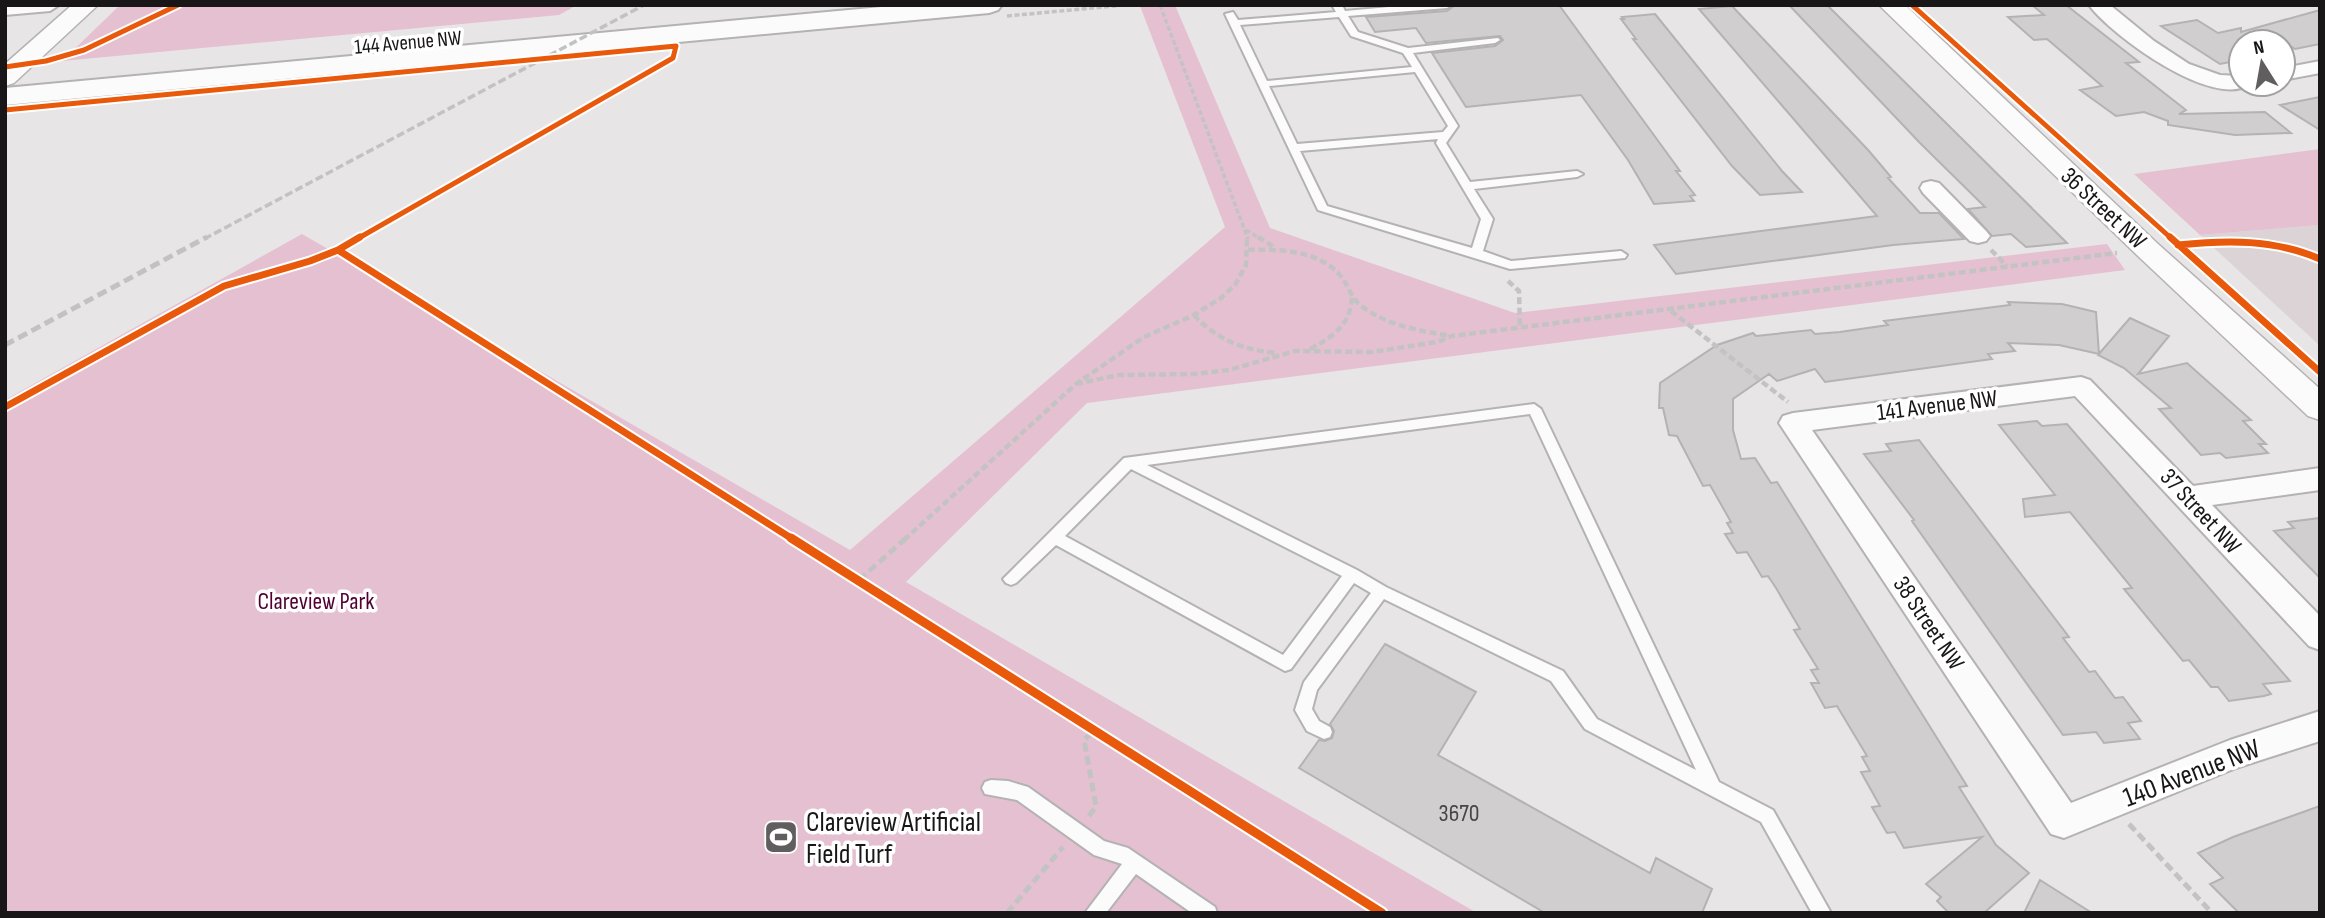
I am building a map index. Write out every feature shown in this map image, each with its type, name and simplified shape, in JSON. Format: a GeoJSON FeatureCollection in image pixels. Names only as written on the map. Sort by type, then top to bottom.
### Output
{"type":"FeatureCollection","features":[{"type":"Feature","properties":{"kind":"main road","name":"144 Avenue NW"},"geometry":{"type":"LineString","coordinates":[[5,78],[811,5]]}},
{"type":"Feature","properties":{"kind":"main road","name":"144 Avenue NW"},"geometry":{"type":"LineString","coordinates":[[5,97],[754,33],[982,9]]}},
{"type":"Feature","properties":{"kind":"street"},"geometry":{"type":"LineString","coordinates":[[5,9],[50,5]]}},
{"type":"Feature","properties":{"kind":"street"},"geometry":{"type":"LineString","coordinates":[[5,78],[86,5]]}},
{"type":"Feature","properties":{"kind":"street","name":"36 Street NW"},"geometry":{"type":"LineString","coordinates":[[1891,5],[2138,241],[2320,408]]}},
{"type":"Feature","properties":{"kind":"street"},"geometry":{"type":"LineString","coordinates":[[2098,5],[2181,69],[2204,79],[2227,81]]}},
{"type":"Feature","properties":{"kind":"street"},"geometry":{"type":"LineString","coordinates":[[2297,71],[2320,67]]}},
{"type":"Feature","properties":{"kind":"street"},"geometry":{"type":"LineString","coordinates":[[1931,188],[1978,236]]}},
{"type":"Feature","properties":{"kind":"street","name":"141 Avenue NW"},"geometry":{"type":"LineString","coordinates":[[1802,422],[2081,386]]}},
{"type":"Feature","properties":{"kind":"street","name":"37 Street NW"},"geometry":{"type":"LineString","coordinates":[[2081,386],[2320,637]]}},
{"type":"Feature","properties":{"kind":"street","name":"38 Street NW"},"geometry":{"type":"LineString","coordinates":[[1802,422],[2064,822]]}},
{"type":"Feature","properties":{"kind":"street"},"geometry":{"type":"LineString","coordinates":[[2189,498],[2320,479]]}},
{"type":"Feature","properties":{"kind":"street","name":"140 Avenue NW"},"geometry":{"type":"LineString","coordinates":[[2064,822],[2230,755],[2320,726]]}},
{"type":"Feature","properties":{"kind":"lane"},"geometry":{"type":"LineString","coordinates":[[1447,5],[1232,19],[1322,208],[1510,265],[1621,255]]}},
{"type":"Feature","properties":{"kind":"lane"},"geometry":{"type":"LineString","coordinates":[[1340,10],[1354,34],[1407,51],[1495,40]]}},
{"type":"Feature","properties":{"kind":"lane"},"geometry":{"type":"LineString","coordinates":[[1407,51],[1453,125],[1441,143],[1487,219],[1476,253]]}},
{"type":"Feature","properties":{"kind":"lane"},"geometry":{"type":"LineString","coordinates":[[1263,83],[1418,69]]}},
{"type":"Feature","properties":{"kind":"lane"},"geometry":{"type":"LineString","coordinates":[[1294,148],[1447,135]]}},
{"type":"Feature","properties":{"kind":"lane"},"geometry":{"type":"LineString","coordinates":[[1467,186],[1577,174]]}},
{"type":"Feature","properties":{"kind":"lane"},"geometry":{"type":"LineString","coordinates":[[1012,579],[1129,462],[1534,409],[1713,788]]}},
{"type":"Feature","properties":{"kind":"lane"},"geometry":{"type":"LineString","coordinates":[[1129,462],[1381,591],[1556,676],[1591,724],[1767,816],[1822,913]]}},
{"type":"Feature","properties":{"kind":"lane"},"geometry":{"type":"LineString","coordinates":[[1055,537],[1285,664],[1352,574]]}},
{"type":"Feature","properties":{"kind":"lane"},"geometry":{"type":"LineString","coordinates":[[1324,732],[1313,726],[1303,710],[1310,687],[1381,591]]}},
{"type":"Feature","properties":{"kind":"lane"},"geometry":{"type":"LineString","coordinates":[[991,788],[1022,793],[1100,849],[1122,854],[1208,913]]}},
{"type":"Feature","properties":{"kind":"lane"},"geometry":{"type":"LineString","coordinates":[[1094,913],[1134,863]]}},
{"type":"Feature","properties":{"kind":"path"},"geometry":{"type":"LineString","coordinates":[[859,580],[1076,384],[1144,337],[1194,315],[1236,285],[1246,265],[1248,250],[1244,228],[1160,5]]}},
{"type":"Feature","properties":{"kind":"path"},"geometry":{"type":"LineString","coordinates":[[1244,228],[1278,249]]}},
{"type":"Feature","properties":{"kind":"path"},"geometry":{"type":"LineString","coordinates":[[1248,250],[1278,249],[1297,252],[1326,264],[1339,275],[1352,297],[1394,323],[1414,330],[1452,336],[2122,252]]}},
{"type":"Feature","properties":{"kind":"path"},"geometry":{"type":"LineString","coordinates":[[1476,253],[1519,291],[1520,329]]}},
{"type":"Feature","properties":{"kind":"path"},"geometry":{"type":"LineString","coordinates":[[1306,351],[1342,329],[1352,312],[1352,297]]}},
{"type":"Feature","properties":{"kind":"path"},"geometry":{"type":"LineString","coordinates":[[1670,310],[1802,422]]}},
{"type":"Feature","properties":{"kind":"path"},"geometry":{"type":"LineString","coordinates":[[1194,315],[1225,342],[1241,348],[1279,353],[1372,352],[1437,342],[1452,336]]}},
{"type":"Feature","properties":{"kind":"path"},"geometry":{"type":"LineString","coordinates":[[1076,384],[1118,375],[1220,371],[1279,353]]}},
{"type":"Feature","properties":{"kind":"path"},"geometry":{"type":"LineString","coordinates":[[847,573],[871,587]]}},
{"type":"Feature","properties":{"kind":"path"},"geometry":{"type":"LineString","coordinates":[[1083,722],[1106,736]]}},
{"type":"Feature","properties":{"kind":"path"},"geometry":{"type":"LineString","coordinates":[[1086,820],[1096,806],[1084,740],[1095,729]]}},
{"type":"Feature","properties":{"kind":"path"},"geometry":{"type":"LineString","coordinates":[[2110,804],[2212,913]]}},
{"type":"Feature","properties":{"kind":"path"},"geometry":{"type":"LineString","coordinates":[[1007,913],[1065,844]]}},
{"type":"Feature","properties":{"kind":"shaded area"},"geometry":{"type":"Polygon","coordinates":[[[2320,225],[2320,346],[2200,235],[2320,225]]]}},
{"type":"Feature","properties":{"kind":"green space"},"geometry":{"type":"Polygon","coordinates":[[[120,5],[577,5],[559,15],[62,61],[120,5]]]}},
{"type":"Feature","properties":{"kind":"green space","name":"Clareview Park"},"geometry":{"type":"Polygon","coordinates":[[[1175,5],[1270,228],[1515,313],[2107,244],[2125,270],[1087,403],[906,582],[1477,913],[5,913],[5,400],[302,234],[850,550],[1225,227],[1140,6],[1175,5]]]}},
{"type":"Feature","properties":{"kind":"green space"},"geometry":{"type":"Polygon","coordinates":[[[2320,149],[2320,225],[2200,235],[2134,174],[2320,149]]]}},
{"type":"Feature","properties":{"kind":"building"},"geometry":{"type":"Polygon","coordinates":[[[1455,5],[1559,5],[1680,171],[1676,171],[1695,195],[1690,196],[1694,201],[1654,204],[1628,160],[1581,95],[1466,107],[1432,53],[1495,46],[1503,40],[1500,36],[1426,43],[1416,28],[1375,32],[1366,17],[1447,11],[1455,5]]]}},
{"type":"Feature","properties":{"kind":"building"},"geometry":{"type":"Polygon","coordinates":[[[1789,5],[1827,5],[2067,243],[2026,247],[2011,234],[1992,236],[1968,209],[1985,207],[1789,5]]]}},
{"type":"Feature","properties":{"kind":"building"},"geometry":{"type":"Polygon","coordinates":[[[2032,5],[2066,5],[2139,62],[2126,63],[2186,110],[2179,114],[2265,112],[2291,133],[2235,135],[2168,125],[2168,121],[2144,112],[2116,116],[2080,90],[2102,86],[2047,39],[2034,40],[2008,17],[2044,15],[2032,5]]]}},
{"type":"Feature","properties":{"kind":"building"},"geometry":{"type":"Polygon","coordinates":[[[1732,6],[1869,151],[1891,177],[1888,178],[1920,213],[1939,213],[1964,239],[1893,245],[1676,274],[1654,245],[1877,216],[1699,9],[1732,6]]]}},
{"type":"Feature","properties":{"kind":"building"},"geometry":{"type":"Polygon","coordinates":[[[2320,10],[2320,44],[2297,49],[2297,28],[2255,28],[2320,10]]]}},
{"type":"Feature","properties":{"kind":"building"},"geometry":{"type":"Polygon","coordinates":[[[1655,14],[1802,192],[1760,195],[1732,166],[1633,39],[1636,39],[1621,19],[1655,14]]]}},
{"type":"Feature","properties":{"kind":"building"},"geometry":{"type":"Polygon","coordinates":[[[2197,20],[2218,33],[2227,31],[2227,63],[2220,64],[2161,26],[2197,20]]]}},
{"type":"Feature","properties":{"kind":"building"},"geometry":{"type":"Polygon","coordinates":[[[2320,97],[2320,130],[2280,105],[2320,97]]]}},
{"type":"Feature","properties":{"kind":"building"},"geometry":{"type":"Polygon","coordinates":[[[2008,302],[2062,304],[2096,312],[2099,354],[2059,345],[2008,343],[2015,351],[1988,354],[1992,359],[1825,382],[1815,369],[1777,381],[1769,374],[1733,399],[1733,430],[1741,459],[1755,458],[1771,483],[1777,482],[1967,786],[1959,787],[1996,845],[2029,873],[1984,913],[1949,913],[1937,901],[1941,897],[1926,884],[1982,837],[1904,848],[1895,832],[1887,833],[1872,807],[1880,806],[1861,772],[1870,771],[1862,757],[1867,756],[1837,706],[1825,708],[1811,683],[1819,683],[1811,670],[1818,669],[1794,630],[1800,629],[1776,588],[1768,576],[1762,577],[1747,552],[1737,553],[1725,534],[1733,533],[1727,523],[1731,522],[1710,485],[1703,486],[1677,436],[1669,435],[1663,408],[1659,408],[1660,383],[1717,345],[1753,333],[1756,336],[1811,330],[1815,334],[1840,332],[1888,325],[1884,321],[2010,305],[2008,302]]]}},
{"type":"Feature","properties":{"kind":"building"},"geometry":{"type":"Polygon","coordinates":[[[2130,318],[2169,336],[2138,374],[2187,363],[2251,420],[2243,421],[2266,444],[2259,444],[2268,453],[2226,458],[2220,453],[2201,455],[2159,409],[2171,408],[2124,368],[2098,355],[2130,318]]]}},
{"type":"Feature","properties":{"kind":"building"},"geometry":{"type":"Polygon","coordinates":[[[2037,421],[2042,426],[2067,424],[2290,681],[2263,684],[2271,694],[2229,701],[2218,687],[2211,687],[2189,660],[2183,661],[2124,589],[2132,588],[2070,512],[2025,517],[2023,499],[2055,495],[1999,425],[2037,421]]]}},
{"type":"Feature","properties":{"kind":"building"},"geometry":{"type":"Polygon","coordinates":[[[1919,440],[2069,637],[2063,638],[2089,672],[2095,671],[2115,698],[2123,697],[2141,721],[2128,723],[2140,739],[2104,743],[2096,732],[2063,735],[1912,521],[1914,520],[1864,454],[1891,451],[1886,444],[1919,440]]]}},
{"type":"Feature","properties":{"kind":"building"},"geometry":{"type":"Polygon","coordinates":[[[2320,518],[2320,578],[2274,531],[2294,528],[2288,522],[2320,518]]]}},
{"type":"Feature","properties":{"kind":"building"},"geometry":{"type":"Polygon","coordinates":[[[1385,644],[1476,692],[1438,755],[1650,873],[1656,858],[1712,889],[1702,913],[1545,913],[1299,768],[1319,740],[1332,738],[1334,731],[1330,724],[1385,644]]]}},
{"type":"Feature","properties":{"kind":"building"},"geometry":{"type":"Polygon","coordinates":[[[2320,806],[2320,913],[2239,913],[2210,884],[2223,878],[2198,853],[2233,837],[2320,806]]]}},
{"type":"Feature","properties":{"kind":"building"},"geometry":{"type":"Polygon","coordinates":[[[2040,880],[2092,913],[2024,913],[2040,880]]]}},
{"type":"Feature","properties":{"kind":"railway"},"geometry":{"type":"LineString","coordinates":[[204,239],[644,5]]}},
{"type":"Feature","properties":{"kind":"railway"},"geometry":{"type":"LineString","coordinates":[[5,345],[207,237]]}},
{"type":"Feature","properties":{"kind":"cycle path"},"geometry":{"type":"LineString","coordinates":[[5,67],[46,61],[84,50],[178,5]]}},
{"type":"Feature","properties":{"kind":"cycle path"},"geometry":{"type":"LineString","coordinates":[[1912,5],[2320,372]]}},
{"type":"Feature","properties":{"kind":"cycle path"},"geometry":{"type":"LineString","coordinates":[[5,110],[676,46],[673,58],[338,250]]}},
{"type":"Feature","properties":{"kind":"cycle path"},"geometry":{"type":"LineString","coordinates":[[2178,245],[2250,242],[2286,247],[2320,259]]}},
{"type":"Feature","properties":{"kind":"cycle path"},"geometry":{"type":"LineString","coordinates":[[5,407],[224,286],[338,250],[1382,913]]}},
{"type":"Feature","properties":{"kind":"place","name":"Clareview Artificial Field Turf"},"geometry":{"type":"Point","coordinates":[781,837]}}]}
